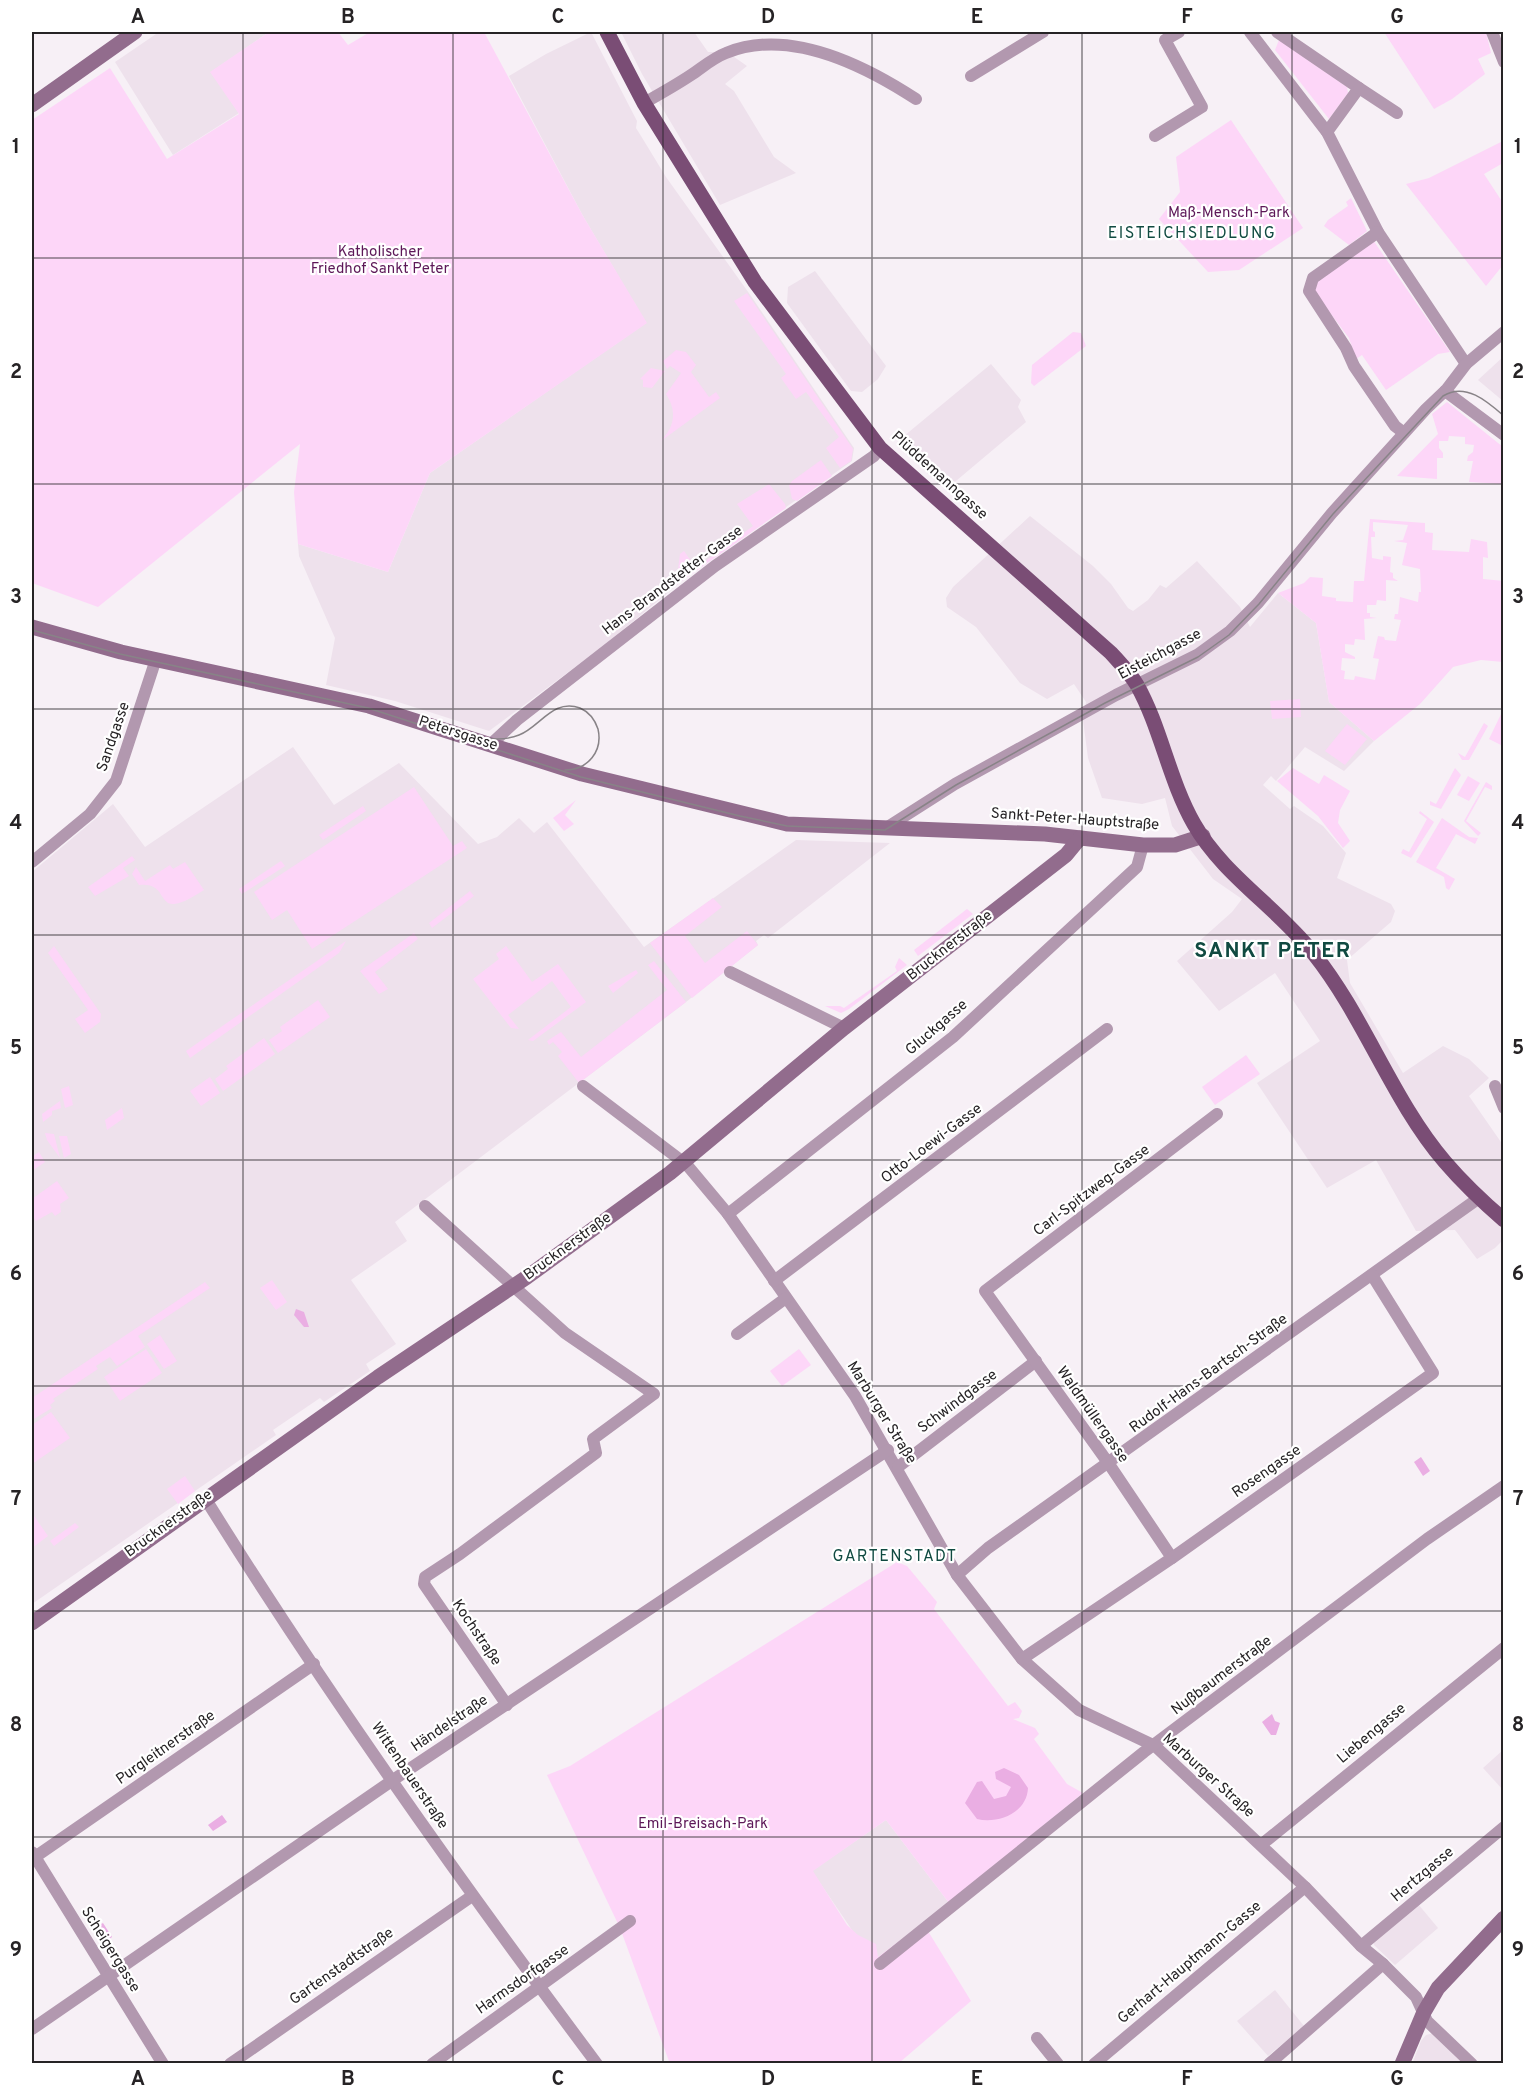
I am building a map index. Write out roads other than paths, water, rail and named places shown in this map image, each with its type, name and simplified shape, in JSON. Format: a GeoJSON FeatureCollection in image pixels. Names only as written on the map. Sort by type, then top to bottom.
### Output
{"type":"FeatureCollection","features":[{"type":"Feature","properties":{"kind":"main road"},"geometry":{"type":"LineString","coordinates":[[32,105],[135,32]]}},
{"type":"Feature","properties":{"kind":"main road","name":"Plüddemanngasse"},"geometry":{"type":"LineString","coordinates":[[607,32],[644,103],[755,282],[880,448],[1111,653],[1137,684],[1189,813],[1203,836]]}},
{"type":"Feature","properties":{"kind":"main road","name":"Petersgasse"},"geometry":{"type":"LineString","coordinates":[[32,627],[156,659],[369,706],[606,781],[778,822],[824,827],[885,829]]}},
{"type":"Feature","properties":{"kind":"main road","name":"Sankt-Peter-Hauptstraße"},"geometry":{"type":"LineString","coordinates":[[885,829],[1033,833],[1143,845],[1175,845],[1203,836]]}},
{"type":"Feature","properties":{"kind":"main road"},"geometry":{"type":"LineString","coordinates":[[1203,836],[1320,962],[1416,1120],[1444,1161],[1503,1220]]}},
{"type":"Feature","properties":{"kind":"main road","name":"Brucknerstraße"},"geometry":{"type":"LineString","coordinates":[[32,1623],[206,1498],[513,1287],[682,1162],[844,1028],[1058,861],[1080,838]]}},
{"type":"Feature","properties":{"kind":"main road"},"geometry":{"type":"LineString","coordinates":[[1402,2064],[1424,2012],[1438,1988],[1503,1918]]}},
{"type":"Feature","properties":{"kind":"street"},"geometry":{"type":"LineString","coordinates":[[971,76],[1043,32]]}},
{"type":"Feature","properties":{"kind":"street"},"geometry":{"type":"LineString","coordinates":[[1155,136],[1202,107],[1165,40],[1179,32]]}},
{"type":"Feature","properties":{"kind":"street"},"geometry":{"type":"LineString","coordinates":[[1250,32],[1326,132],[1378,232],[1466,364]]}},
{"type":"Feature","properties":{"kind":"street"},"geometry":{"type":"LineString","coordinates":[[1277,32],[1397,113]]}},
{"type":"Feature","properties":{"kind":"street"},"geometry":{"type":"LineString","coordinates":[[1492,32],[1503,62]]}},
{"type":"Feature","properties":{"kind":"street"},"geometry":{"type":"LineString","coordinates":[[644,103],[717,56],[745,46],[760,44],[822,53],[854,64],[916,99]]}},
{"type":"Feature","properties":{"kind":"street"},"geometry":{"type":"LineString","coordinates":[[1326,132],[1359,88]]}},
{"type":"Feature","properties":{"kind":"street"},"geometry":{"type":"LineString","coordinates":[[1378,232],[1313,278],[1309,291],[1346,348],[1353,366],[1395,426],[1404,433]]}},
{"type":"Feature","properties":{"kind":"street","name":"Eisteichgasse"},"geometry":{"type":"LineString","coordinates":[[885,829],[955,784],[1137,684],[1197,655],[1236,626],[1332,513],[1404,433],[1445,392],[1466,364],[1503,332]]}},
{"type":"Feature","properties":{"kind":"street"},"geometry":{"type":"LineString","coordinates":[[1445,392],[1503,435]]}},
{"type":"Feature","properties":{"kind":"street","name":"Hans-Brandstetter-Gasse"},"geometry":{"type":"LineString","coordinates":[[490,745],[517,720],[715,566],[874,456],[880,448]]}},
{"type":"Feature","properties":{"kind":"street","name":"Sandgasse"},"geometry":{"type":"LineString","coordinates":[[32,862],[90,814],[116,781],[156,659]]}},
{"type":"Feature","properties":{"kind":"street","name":"Gluckgasse"},"geometry":{"type":"LineString","coordinates":[[728,1214],[953,1037],[1137,867],[1143,845]]}},
{"type":"Feature","properties":{"kind":"street"},"geometry":{"type":"LineString","coordinates":[[730,972],[844,1028]]}},
{"type":"Feature","properties":{"kind":"street","name":"Otto-Loewi-Gasse"},"geometry":{"type":"LineString","coordinates":[[774,1281],[1107,1029]]}},
{"type":"Feature","properties":{"kind":"street","name":"Marburger Straße"},"geometry":{"type":"LineString","coordinates":[[583,1086],[682,1162],[728,1214],[832,1361],[898,1467],[957,1575],[1022,1659],[1079,1710],[1155,1746],[1305,1887],[1361,1946],[1416,1997],[1426,2021],[1472,2064]]}},
{"type":"Feature","properties":{"kind":"street"},"geometry":{"type":"LineString","coordinates":[[1495,1086],[1503,1108]]}},
{"type":"Feature","properties":{"kind":"street","name":"Carl-Spitzweg-Gasse"},"geometry":{"type":"LineString","coordinates":[[985,1291],[1217,1114]]}},
{"type":"Feature","properties":{"kind":"street","name":"Rudolf-Hans-Bartsch-Straße"},"geometry":{"type":"LineString","coordinates":[[957,1575],[988,1548],[1109,1464],[1479,1198]]}},
{"type":"Feature","properties":{"kind":"street"},"geometry":{"type":"LineString","coordinates":[[425,1206],[513,1287]]}},
{"type":"Feature","properties":{"kind":"street","name":"Rosengasse"},"geometry":{"type":"LineString","coordinates":[[1022,1659],[1172,1558],[1433,1373],[1372,1275]]}},
{"type":"Feature","properties":{"kind":"street","name":"Kochstraße"},"geometry":{"type":"LineString","coordinates":[[507,1704],[424,1584],[425,1577],[485,1536],[596,1453],[593,1439],[654,1394],[565,1333],[513,1287]]}},
{"type":"Feature","properties":{"kind":"street","name":"Waldmüllergasse"},"geometry":{"type":"LineString","coordinates":[[985,1291],[1109,1464],[1172,1558]]}},
{"type":"Feature","properties":{"kind":"street"},"geometry":{"type":"LineString","coordinates":[[736,1334],[786,1298]]}},
{"type":"Feature","properties":{"kind":"street","name":"Schwindgasse"},"geometry":{"type":"LineString","coordinates":[[898,1467],[1036,1361]]}},
{"type":"Feature","properties":{"kind":"street","name":"Händelstraße"},"geometry":{"type":"LineString","coordinates":[[32,2029],[393,1780],[888,1450]]}},
{"type":"Feature","properties":{"kind":"street","name":"Nußbaumerstraße"},"geometry":{"type":"LineString","coordinates":[[880,1964],[1155,1746],[1427,1539],[1503,1486]]}},
{"type":"Feature","properties":{"kind":"street","name":"Wittenbauerstraße"},"geometry":{"type":"LineString","coordinates":[[206,1498],[314,1664],[472,1896],[597,2064]]}},
{"type":"Feature","properties":{"kind":"street","name":"Liebengasse"},"geometry":{"type":"LineString","coordinates":[[1261,1845],[1503,1648]]}},
{"type":"Feature","properties":{"kind":"street","name":"Purgleitnerstraße"},"geometry":{"type":"LineString","coordinates":[[33,1855],[314,1664]]}},
{"type":"Feature","properties":{"kind":"street","name":"Hertzgasse"},"geometry":{"type":"LineString","coordinates":[[1361,1946],[1503,1827]]}},
{"type":"Feature","properties":{"kind":"street","name":"Scheigergasse"},"geometry":{"type":"LineString","coordinates":[[33,1855],[163,2064]]}},
{"type":"Feature","properties":{"kind":"street","name":"Gerhart-Hauptmann-Gasse"},"geometry":{"type":"LineString","coordinates":[[1094,2064],[1305,1887]]}},
{"type":"Feature","properties":{"kind":"street","name":"Gartenstadtstraße"},"geometry":{"type":"LineString","coordinates":[[230,2064],[472,1896]]}},
{"type":"Feature","properties":{"kind":"street","name":"Harmsdorfgasse"},"geometry":{"type":"LineString","coordinates":[[432,2064],[538,1985],[549,1981],[630,1921]]}},
{"type":"Feature","properties":{"kind":"street"},"geometry":{"type":"LineString","coordinates":[[1269,2064],[1383,1964]]}},
{"type":"Feature","properties":{"kind":"street"},"geometry":{"type":"LineString","coordinates":[[1036,2038],[1058,2064]]}},
{"type":"Feature","properties":{"kind":"tram line"},"geometry":{"type":"LineString","coordinates":[[32,630],[120,654],[368,708],[581,777],[740,816],[787,826],[885,830],[956,785],[1105,703],[1198,657],[1229,635],[1259,604],[1333,514],[1443,396],[1451,392],[1467,392],[1483,399],[1504,416]]}},
{"type":"Feature","properties":{"kind":"tram line"},"geometry":{"type":"LineString","coordinates":[[477,737],[487,739],[514,737],[527,731],[554,710],[570,706],[580,708],[595,722],[598,729],[598,745],[596,752],[587,763],[581,767],[565,770]]}},
{"type":"Feature","properties":{"kind":"district","name":"EISTEICHSIEDLUNG"},"geometry":{"type":"Point","coordinates":[1192,234]}},
{"type":"Feature","properties":{"kind":"district","name":"SANKT PETER"},"geometry":{"type":"Point","coordinates":[1273,951]}},
{"type":"Feature","properties":{"kind":"district","name":"GARTENSTADT"},"geometry":{"type":"Point","coordinates":[895,1557]}},
{"type":"Feature","properties":{"kind":"park label","name":"Maß-Mensch-Park"},"geometry":{"type":"Point","coordinates":[1229,213]}},
{"type":"Feature","properties":{"kind":"park label","name":"Katholischer Friedhof Sankt Peter"},"geometry":{"type":"Point","coordinates":[380,260]}},
{"type":"Feature","properties":{"kind":"park label","name":"Emil-Breisach-Park"},"geometry":{"type":"Point","coordinates":[703,1824]}}]}
